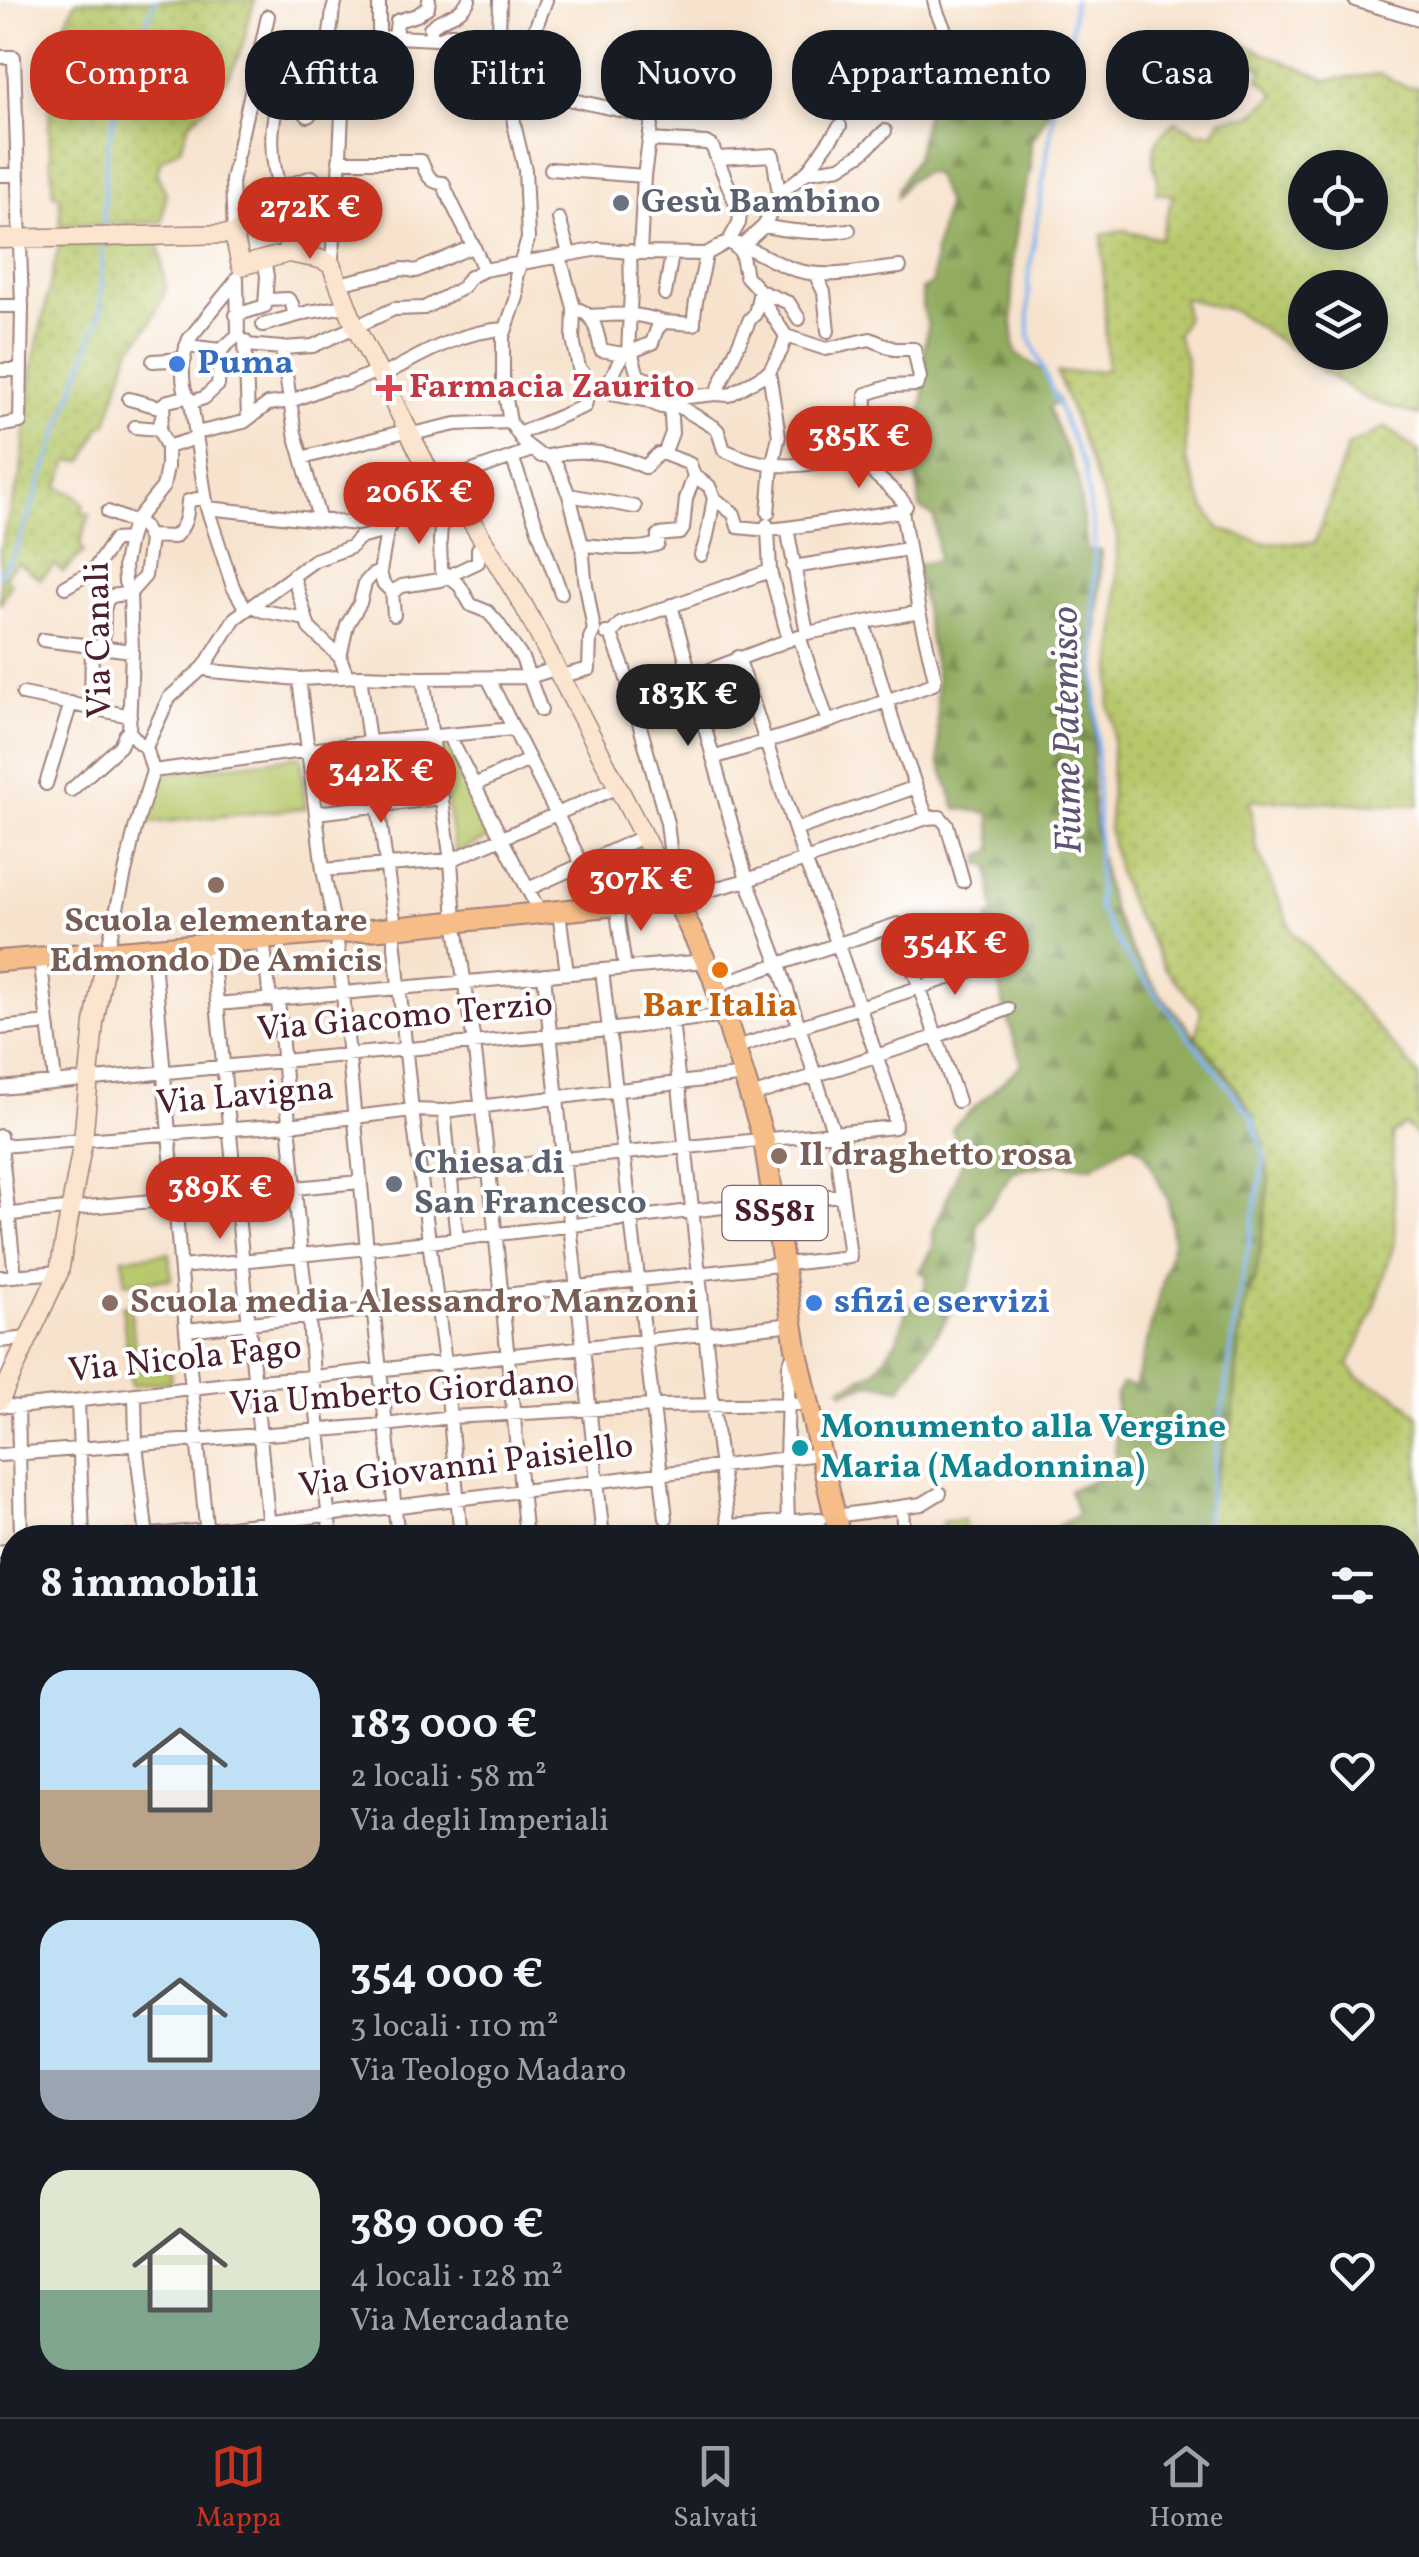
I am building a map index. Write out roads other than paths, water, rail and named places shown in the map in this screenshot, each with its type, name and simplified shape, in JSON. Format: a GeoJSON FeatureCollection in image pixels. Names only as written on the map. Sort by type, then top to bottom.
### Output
{"type":"FeatureCollection","features":[{"type":"Feature","properties":{"kind":"main road"},"geometry":{"type":"LineString","coordinates":[[0,961],[393,928],[676,899]]}},
{"type":"Feature","properties":{"kind":"main road","name":"SS581"},"geometry":{"type":"LineString","coordinates":[[676,899],[716,985],[764,1140],[793,1324],[798,1405],[819,1454],[832,1525]]}},
{"type":"Feature","properties":{"kind":"street"},"geometry":{"type":"LineString","coordinates":[[288,254],[286,218],[272,147],[280,93],[294,73],[311,62],[316,72],[305,99],[306,113],[308,116],[313,112],[326,66],[336,0]]}},
{"type":"Feature","properties":{"kind":"street"},"geometry":{"type":"LineString","coordinates":[[379,0],[379,30]]}},
{"type":"Feature","properties":{"kind":"street"},"geometry":{"type":"LineString","coordinates":[[395,30],[397,21],[417,15],[428,7],[429,0]]}},
{"type":"Feature","properties":{"kind":"street"},"geometry":{"type":"LineString","coordinates":[[432,39],[430,28],[434,23],[462,11],[469,0]]}},
{"type":"Feature","properties":{"kind":"street"},"geometry":{"type":"LineString","coordinates":[[414,38],[499,34],[500,0]]}},
{"type":"Feature","properties":{"kind":"street"},"geometry":{"type":"LineString","coordinates":[[546,0],[514,97],[514,124],[526,183],[528,239],[516,277],[517,297],[503,337],[503,382],[514,428],[540,456],[611,454],[645,467],[658,457],[672,433],[670,402]]}},
{"type":"Feature","properties":{"kind":"street"},"geometry":{"type":"LineString","coordinates":[[934,0],[946,30]]}},
{"type":"Feature","properties":{"kind":"street"},"geometry":{"type":"LineString","coordinates":[[1354,0],[1419,19]]}},
{"type":"Feature","properties":{"kind":"street"},"geometry":{"type":"LineString","coordinates":[[248,418],[242,340],[236,315],[239,274],[232,180],[268,16]]}},
{"type":"Feature","properties":{"kind":"street"},"geometry":{"type":"LineString","coordinates":[[3,424],[20,422],[22,370],[22,306],[9,239],[16,175],[8,117],[7,57]]}},
{"type":"Feature","properties":{"kind":"street"},"geometry":{"type":"LineString","coordinates":[[342,120],[331,264],[346,306],[442,495],[472,522],[525,608],[676,899]]}},
{"type":"Feature","properties":{"kind":"street"},"geometry":{"type":"LineString","coordinates":[[606,386],[625,354],[652,120]]}},
{"type":"Feature","properties":{"kind":"street"},"geometry":{"type":"LineString","coordinates":[[153,361],[221,350],[242,340],[282,348],[314,346],[394,309],[424,308],[462,288],[470,276],[484,270],[599,249],[706,254],[736,243],[764,226],[779,194],[807,172],[840,126]]}},
{"type":"Feature","properties":{"kind":"street"},"geometry":{"type":"LineString","coordinates":[[807,172],[840,167],[885,131]]}},
{"type":"Feature","properties":{"kind":"street"},"geometry":{"type":"LineString","coordinates":[[574,308],[590,316],[602,350],[632,355],[638,376],[660,384],[664,398],[714,427],[724,450],[772,466],[854,456],[866,443],[866,394],[891,386],[917,385],[920,378],[914,350],[894,349],[870,339],[826,349],[786,336],[760,291],[746,276],[736,243],[740,214],[712,146],[649,140]]}},
{"type":"Feature","properties":{"kind":"street"},"geometry":{"type":"LineString","coordinates":[[718,158],[774,155],[779,194]]}},
{"type":"Feature","properties":{"kind":"street"},"geometry":{"type":"LineString","coordinates":[[339,161],[422,161],[427,175],[436,183],[443,183],[484,270]]}},
{"type":"Feature","properties":{"kind":"street"},"geometry":{"type":"LineString","coordinates":[[551,168],[644,176]]}},
{"type":"Feature","properties":{"kind":"street"},"geometry":{"type":"LineString","coordinates":[[0,175],[16,175]]}},
{"type":"Feature","properties":{"kind":"street"},"geometry":{"type":"LineString","coordinates":[[280,188],[312,178],[323,187],[338,182]]}},
{"type":"Feature","properties":{"kind":"street"},"geometry":{"type":"LineString","coordinates":[[9,239],[234,234],[247,226],[286,218]]}},
{"type":"Feature","properties":{"kind":"street"},"geometry":{"type":"LineString","coordinates":[[302,458],[409,430],[416,433],[456,424],[514,428],[585,406],[589,388],[576,354],[574,308],[559,220]]}},
{"type":"Feature","properties":{"kind":"street"},"geometry":{"type":"LineString","coordinates":[[764,226],[850,230]]}},
{"type":"Feature","properties":{"kind":"street"},"geometry":{"type":"LineString","coordinates":[[736,243],[782,265],[815,274],[900,267]]}},
{"type":"Feature","properties":{"kind":"street"},"geometry":{"type":"LineString","coordinates":[[338,284],[403,269],[416,271],[474,246]]}},
{"type":"Feature","properties":{"kind":"street"},"geometry":{"type":"LineString","coordinates":[[306,619],[249,608],[233,587],[206,502],[184,387],[186,353],[189,339],[239,274],[264,260],[288,254],[331,264]]}},
{"type":"Feature","properties":{"kind":"street"},"geometry":{"type":"LineString","coordinates":[[665,294],[672,254]]}},
{"type":"Feature","properties":{"kind":"street"},"geometry":{"type":"LineString","coordinates":[[590,316],[630,313],[664,322],[694,324],[706,254]]}},
{"type":"Feature","properties":{"kind":"street"},"geometry":{"type":"LineString","coordinates":[[263,346],[261,322],[267,276],[264,260]]}},
{"type":"Feature","properties":{"kind":"street"},"geometry":{"type":"LineString","coordinates":[[815,274],[824,292],[828,332]]}},
{"type":"Feature","properties":{"kind":"street"},"geometry":{"type":"LineString","coordinates":[[760,291],[789,304],[800,319]]}},
{"type":"Feature","properties":{"kind":"street"},"geometry":{"type":"LineString","coordinates":[[716,394],[755,314],[760,291]]}},
{"type":"Feature","properties":{"kind":"street"},"geometry":{"type":"LineString","coordinates":[[236,315],[288,299],[295,316]]}},
{"type":"Feature","properties":{"kind":"street"},"geometry":{"type":"LineString","coordinates":[[0,306],[22,306]]}},
{"type":"Feature","properties":{"kind":"street"},"geometry":{"type":"LineString","coordinates":[[264,325],[346,306]]}},
{"type":"Feature","properties":{"kind":"street"},"geometry":{"type":"LineString","coordinates":[[625,354],[652,344],[664,322]]}},
{"type":"Feature","properties":{"kind":"street"},"geometry":{"type":"LineString","coordinates":[[164,404],[159,429],[167,447],[244,422],[268,404],[291,401],[332,385],[379,374],[477,332],[506,329]]}},
{"type":"Feature","properties":{"kind":"street"},"geometry":{"type":"LineString","coordinates":[[606,386],[611,394],[660,406],[678,398],[729,395],[769,372],[786,336]]}},
{"type":"Feature","properties":{"kind":"street"},"geometry":{"type":"LineString","coordinates":[[282,348],[294,433],[319,518]]}},
{"type":"Feature","properties":{"kind":"street"},"geometry":{"type":"LineString","coordinates":[[129,400],[154,407],[204,398],[218,386],[221,350]]}},
{"type":"Feature","properties":{"kind":"street"},"geometry":{"type":"LineString","coordinates":[[0,370],[22,370]]}},
{"type":"Feature","properties":{"kind":"street"},"geometry":{"type":"LineString","coordinates":[[769,372],[779,436],[772,466],[768,520],[770,571],[799,636],[828,722]]}},
{"type":"Feature","properties":{"kind":"street"},"geometry":{"type":"LineString","coordinates":[[589,388],[606,386]]}},
{"type":"Feature","properties":{"kind":"street"},"geometry":{"type":"LineString","coordinates":[[134,427],[159,429]]}},
{"type":"Feature","properties":{"kind":"street","name":"Via Canali"},"geometry":{"type":"LineString","coordinates":[[146,747],[129,731],[132,650],[130,593],[124,565],[135,521],[163,487],[167,447]]}},
{"type":"Feature","properties":{"kind":"street"},"geometry":{"type":"LineString","coordinates":[[532,450],[444,481],[440,541],[442,570],[460,586],[471,605],[488,612],[497,622],[522,658],[540,710]]}},
{"type":"Feature","properties":{"kind":"street"},"geometry":{"type":"LineString","coordinates":[[512,456],[561,594]]}},
{"type":"Feature","properties":{"kind":"street"},"geometry":{"type":"LineString","coordinates":[[204,667],[210,671],[299,679],[528,677],[590,669],[590,638],[594,630],[582,545],[568,495],[549,456]]}},
{"type":"Feature","properties":{"kind":"street"},"geometry":{"type":"LineString","coordinates":[[714,498],[734,514],[738,527],[768,520],[787,528],[902,511],[906,506],[903,499],[854,456]]}},
{"type":"Feature","properties":{"kind":"street"},"geometry":{"type":"LineString","coordinates":[[582,545],[653,546],[658,544],[658,535],[680,533],[694,476],[690,464],[658,457]]}},
{"type":"Feature","properties":{"kind":"street"},"geometry":{"type":"LineString","coordinates":[[694,476],[710,486],[714,498],[708,539],[701,554]]}},
{"type":"Feature","properties":{"kind":"street"},"geometry":{"type":"LineString","coordinates":[[0,1403],[60,1272],[83,1141],[94,1023],[107,952],[123,876],[153,771],[146,747],[169,698],[204,667],[230,624],[293,575],[315,560],[351,548],[358,531],[398,510],[442,495]]}},
{"type":"Feature","properties":{"kind":"street"},"geometry":{"type":"LineString","coordinates":[[568,495],[635,507]]}},
{"type":"Feature","properties":{"kind":"street"},"geometry":{"type":"LineString","coordinates":[[148,536],[174,536],[187,517],[188,501],[319,518],[358,531],[387,532]]}},
{"type":"Feature","properties":{"kind":"street"},"geometry":{"type":"LineString","coordinates":[[394,615],[392,592],[383,583],[380,572],[387,532],[398,510]]}},
{"type":"Feature","properties":{"kind":"street"},"geometry":{"type":"LineString","coordinates":[[713,758],[928,687],[935,679],[902,511]]}},
{"type":"Feature","properties":{"kind":"street"},"geometry":{"type":"LineString","coordinates":[[91,707],[107,600],[130,593],[146,576],[150,540],[143,526],[108,512]]}},
{"type":"Feature","properties":{"kind":"street"},"geometry":{"type":"LineString","coordinates":[[787,528],[799,636]]}},
{"type":"Feature","properties":{"kind":"street"},"geometry":{"type":"LineString","coordinates":[[65,586],[94,571],[114,540],[129,540]]}},
{"type":"Feature","properties":{"kind":"street"},"geometry":{"type":"LineString","coordinates":[[392,592],[402,586],[440,580],[478,562],[478,549],[486,545]]}},
{"type":"Feature","properties":{"kind":"street"},"geometry":{"type":"LineString","coordinates":[[793,567],[908,549]]}},
{"type":"Feature","properties":{"kind":"street"},"geometry":{"type":"LineString","coordinates":[[612,634],[620,624],[770,571]]}},
{"type":"Feature","properties":{"kind":"street"},"geometry":{"type":"LineString","coordinates":[[340,657],[347,625],[366,584],[380,572]]}},
{"type":"Feature","properties":{"kind":"street"},"geometry":{"type":"LineString","coordinates":[[293,575],[309,628],[340,657],[353,676],[370,742],[445,1363],[459,1525]]}},
{"type":"Feature","properties":{"kind":"street"},"geometry":{"type":"LineString","coordinates":[[186,1330],[850,1257],[834,1134],[779,964],[746,880],[671,605]]}},
{"type":"Feature","properties":{"kind":"street"},"geometry":{"type":"LineString","coordinates":[[691,677],[799,636],[919,612]]}},
{"type":"Feature","properties":{"kind":"street"},"geometry":{"type":"LineString","coordinates":[[864,624],[927,818]]}},
{"type":"Feature","properties":{"kind":"street"},"geometry":{"type":"LineString","coordinates":[[594,630],[612,634]]}},
{"type":"Feature","properties":{"kind":"street"},"geometry":{"type":"LineString","coordinates":[[612,634],[668,823],[676,899]]}},
{"type":"Feature","properties":{"kind":"street"},"geometry":{"type":"LineString","coordinates":[[43,640],[132,650]]}},
{"type":"Feature","properties":{"kind":"street"},"geometry":{"type":"LineString","coordinates":[[449,1175],[563,1159],[896,1128],[893,1104],[805,860],[738,658]]}},
{"type":"Feature","properties":{"kind":"street"},"geometry":{"type":"LineString","coordinates":[[423,678],[451,860],[455,922],[490,1170],[525,1525]]}},
{"type":"Feature","properties":{"kind":"street"},"geometry":{"type":"LineString","coordinates":[[488,678],[582,864],[609,906],[624,968]]}},
{"type":"Feature","properties":{"kind":"street"},"geometry":{"type":"LineString","coordinates":[[299,679],[323,870],[336,933],[397,1525]]}},
{"type":"Feature","properties":{"kind":"street"},"geometry":{"type":"LineString","coordinates":[[23,694],[130,716]]}},
{"type":"Feature","properties":{"kind":"street"},"geometry":{"type":"LineString","coordinates":[[46,784],[71,704]]}},
{"type":"Feature","properties":{"kind":"street"},"geometry":{"type":"LineString","coordinates":[[153,771],[370,742],[513,729]]}},
{"type":"Feature","properties":{"kind":"street"},"geometry":{"type":"LineString","coordinates":[[72,790],[120,746],[129,731]]}},
{"type":"Feature","properties":{"kind":"street"},"geometry":{"type":"LineString","coordinates":[[449,736],[528,889],[549,912],[567,973]]}},
{"type":"Feature","properties":{"kind":"street"},"geometry":{"type":"LineString","coordinates":[[474,786],[529,760]]}},
{"type":"Feature","properties":{"kind":"street"},"geometry":{"type":"LineString","coordinates":[[795,830],[916,787]]}},
{"type":"Feature","properties":{"kind":"street"},"geometry":{"type":"LineString","coordinates":[[323,870],[451,860],[616,788]]}},
{"type":"Feature","properties":{"kind":"street"},"geometry":{"type":"LineString","coordinates":[[316,813],[442,798]]}},
{"type":"Feature","properties":{"kind":"street"},"geometry":{"type":"LineString","coordinates":[[676,899],[746,880],[927,818],[940,818],[947,824],[963,882]]}},
{"type":"Feature","properties":{"kind":"street"},"geometry":{"type":"LineString","coordinates":[[528,889],[642,837]]}},
{"type":"Feature","properties":{"kind":"street"},"geometry":{"type":"LineString","coordinates":[[716,985],[898,924],[958,1101]]}},
{"type":"Feature","properties":{"kind":"street"},"geometry":{"type":"LineString","coordinates":[[262,938],[284,1061],[329,1525]]}},
{"type":"Feature","properties":{"kind":"street"},"geometry":{"type":"LineString","coordinates":[[212,942],[268,1525]]}},
{"type":"Feature","properties":{"kind":"street"},"geometry":{"type":"LineString","coordinates":[[153,948],[206,1525]]}},
{"type":"Feature","properties":{"kind":"street"},"geometry":{"type":"LineString","coordinates":[[40,957],[54,1081]]}},
{"type":"Feature","properties":{"kind":"street"},"geometry":{"type":"LineString","coordinates":[[218,1004],[706,961]]}},
{"type":"Feature","properties":{"kind":"street"},"geometry":{"type":"LineString","coordinates":[[737,1047],[979,968]]}},
{"type":"Feature","properties":{"kind":"street"},"geometry":{"type":"LineString","coordinates":[[602,970],[666,1518]]}},
{"type":"Feature","properties":{"kind":"street"},"geometry":{"type":"LineString","coordinates":[[544,975],[602,1525]]}},
{"type":"Feature","properties":{"kind":"street","name":"Via Lavigna"},"geometry":{"type":"LineString","coordinates":[[1,1143],[168,1136],[412,1110],[444,1111],[678,1083],[748,1085],[816,1076],[1008,1009]]}},
{"type":"Feature","properties":{"kind":"street","name":"Via Giacomo Terzio"},"geometry":{"type":"LineString","coordinates":[[0,1088],[608,1030],[724,1015]]}},
{"type":"Feature","properties":{"kind":"street"},"geometry":{"type":"LineString","coordinates":[[672,1020],[729,1525]]}},
{"type":"Feature","properties":{"kind":"street"},"geometry":{"type":"LineString","coordinates":[[0,1028],[48,1024]]}},
{"type":"Feature","properties":{"kind":"street"},"geometry":{"type":"LineString","coordinates":[[444,1111],[457,1239]]}},
{"type":"Feature","properties":{"kind":"street"},"geometry":{"type":"LineString","coordinates":[[1,1143],[4,1214],[15,1276]]}},
{"type":"Feature","properties":{"kind":"street"},"geometry":{"type":"LineString","coordinates":[[4,1214],[360,1182]]}},
{"type":"Feature","properties":{"kind":"street"},"geometry":{"type":"LineString","coordinates":[[181,1267],[842,1195]]}},
{"type":"Feature","properties":{"kind":"street"},"geometry":{"type":"LineString","coordinates":[[0,1277],[60,1272]]}},
{"type":"Feature","properties":{"kind":"street","name":"Via Nicola Fago"},"geometry":{"type":"LineString","coordinates":[[0,1403],[18,1407],[313,1378],[793,1324]]}},
{"type":"Feature","properties":{"kind":"street"},"geometry":{"type":"LineString","coordinates":[[0,1340],[28,1338]]}},
{"type":"Feature","properties":{"kind":"street"},"geometry":{"type":"LineString","coordinates":[[134,1394],[146,1525]]}},
{"type":"Feature","properties":{"kind":"street"},"geometry":{"type":"LineString","coordinates":[[78,1400],[82,1525]]}},
{"type":"Feature","properties":{"kind":"street"},"geometry":{"type":"LineString","coordinates":[[788,1522],[786,1458],[798,1405]]}},
{"type":"Feature","properties":{"kind":"street","name":"Via Umberto Giordano"},"geometry":{"type":"LineString","coordinates":[[0,1455],[385,1425],[451,1416],[652,1406],[798,1405]]}},
{"type":"Feature","properties":{"kind":"street"},"geometry":{"type":"LineString","coordinates":[[18,1407],[21,1525]]}},
{"type":"Feature","properties":{"kind":"street","name":"Via Giovanni Paisiello"},"geometry":{"type":"LineString","coordinates":[[249,1525],[819,1454]]}},
{"type":"Feature","properties":{"kind":"street"},"geometry":{"type":"LineString","coordinates":[[771,1525],[902,1508],[922,1504],[940,1492]]}},
{"type":"Feature","properties":{"kind":"street"},"geometry":{"type":"LineString","coordinates":[[902,1508],[903,1525]]}},
{"type":"Feature","properties":{"kind":"waterway"},"geometry":{"type":"LineString","coordinates":[[103,229],[106,155],[121,81],[156,0]]}},
{"type":"Feature","properties":{"kind":"waterway","name":"Fiume Patemisco"},"geometry":{"type":"LineString","coordinates":[[1074,0],[1028,281],[1029,335],[1084,468],[1094,533],[1099,909],[1127,957],[1252,1117],[1265,1156],[1239,1297],[1205,1525]]}},
{"type":"Feature","properties":{"kind":"waterway"},"geometry":{"type":"LineString","coordinates":[[0,574],[17,548],[101,313],[103,243]]}},
{"type":"Feature","properties":{"kind":"place","name":"Gesù Bambino"},"geometry":{"type":"Point","coordinates":[621,203]}},
{"type":"Feature","properties":{"kind":"place","name":"Puma"},"geometry":{"type":"Point","coordinates":[177,364]}},
{"type":"Feature","properties":{"kind":"place","name":"Farmacia Zaurito"},"geometry":{"type":"Point","coordinates":[389,388]}},
{"type":"Feature","properties":{"kind":"place","name":"Scuola elementare Edmondo De Amicis"},"geometry":{"type":"Point","coordinates":[216,885]}},
{"type":"Feature","properties":{"kind":"place","name":"Bar Italia"},"geometry":{"type":"Point","coordinates":[720,970]}},
{"type":"Feature","properties":{"kind":"place","name":"Il draghetto rosa"},"geometry":{"type":"Point","coordinates":[779,1156]}},
{"type":"Feature","properties":{"kind":"place","name":"Chiesa di San Francesco"},"geometry":{"type":"Point","coordinates":[394,1184]}},
{"type":"Feature","properties":{"kind":"place","name":"Scuola media Alessandro Manzoni"},"geometry":{"type":"Point","coordinates":[110,1303]}},
{"type":"Feature","properties":{"kind":"place","name":"sfizi e servizi"},"geometry":{"type":"Point","coordinates":[814,1303]}},
{"type":"Feature","properties":{"kind":"place","name":"Monumento alla Vergine Maria (Madonnina)"},"geometry":{"type":"Point","coordinates":[800,1448]}}]}
